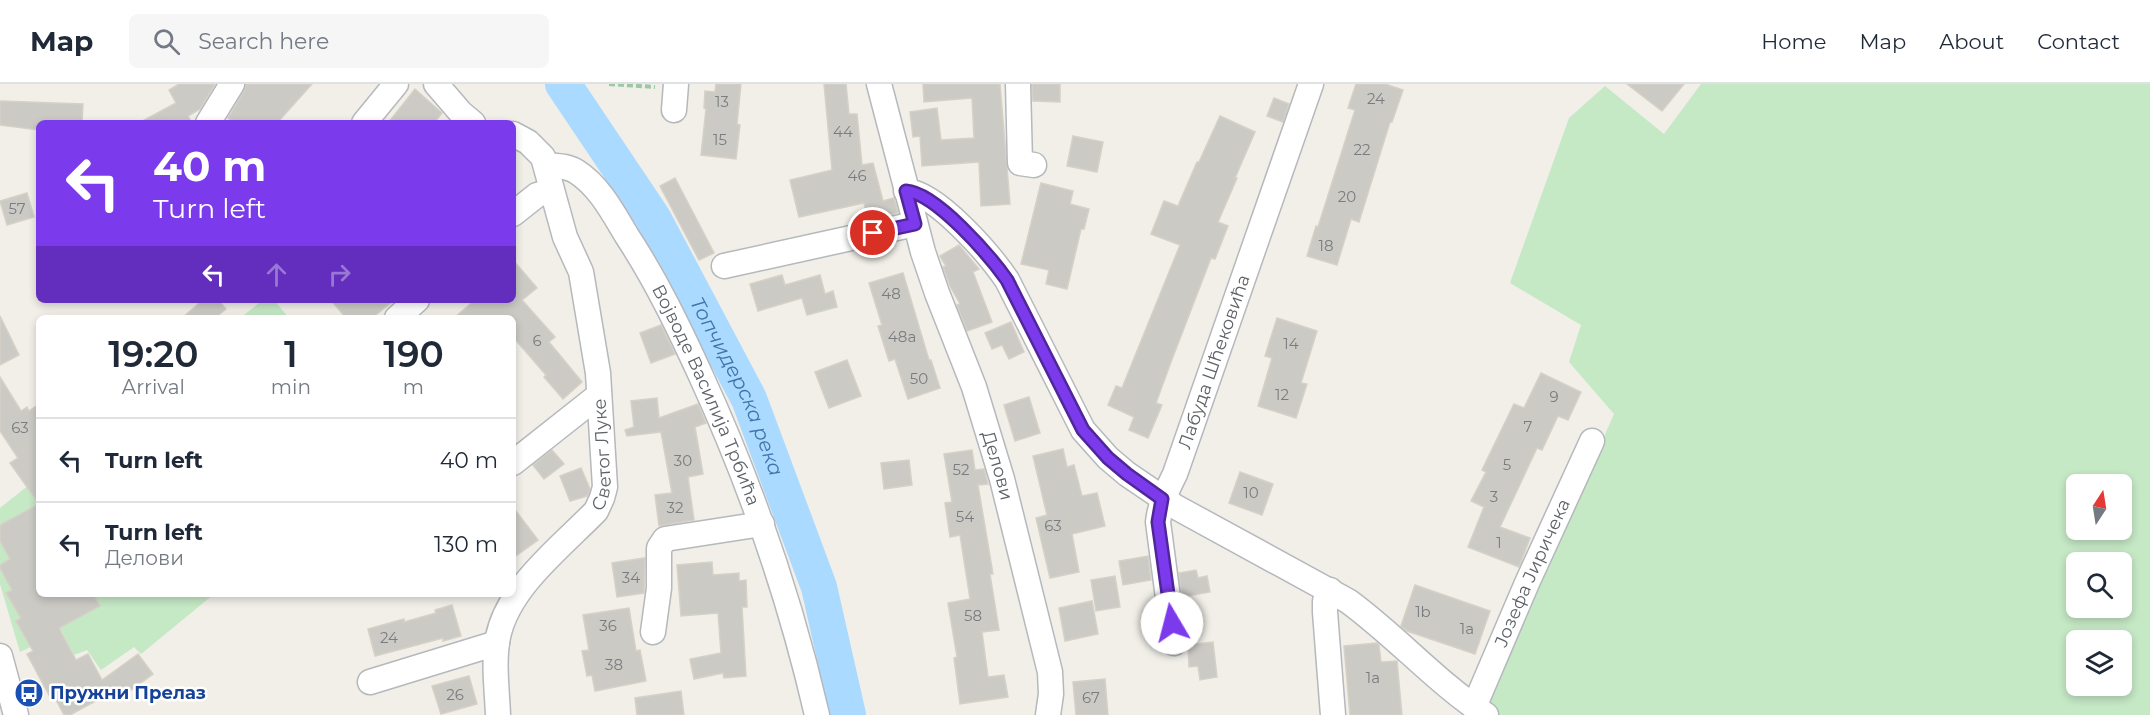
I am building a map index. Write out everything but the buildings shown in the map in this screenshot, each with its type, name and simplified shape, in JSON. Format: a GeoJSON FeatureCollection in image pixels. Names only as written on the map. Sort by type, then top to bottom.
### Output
{"type":"FeatureCollection","features":[{"type":"Feature","properties":{"kind":"street"},"geometry":{"type":"LineString","coordinates":[[210,120],[232,84]]}},
{"type":"Feature","properties":{"kind":"street"},"geometry":{"type":"LineString","coordinates":[[366,120],[396,84]]}},
{"type":"Feature","properties":{"kind":"street"},"geometry":{"type":"LineString","coordinates":[[436,84],[468,120]]}},
{"type":"Feature","properties":{"kind":"street","name":"Делови"},"geometry":{"type":"LineString","coordinates":[[879,84],[915,224],[937,293],[974,387],[1002,479],[1050,672],[1051,693],[1048,715]]}},
{"type":"Feature","properties":{"kind":"street"},"geometry":{"type":"LineString","coordinates":[[1018,84],[1020,163],[1034,165]]}},
{"type":"Feature","properties":{"kind":"street","name":"Лабуда Шћековића"},"geometry":{"type":"LineString","coordinates":[[1174,643],[1158,522],[1162,499],[1174,474],[1311,84]]}},
{"type":"Feature","properties":{"kind":"street"},"geometry":{"type":"LineString","coordinates":[[516,136],[537,150],[546,165]]}},
{"type":"Feature","properties":{"kind":"street","name":"Светог Луке"},"geometry":{"type":"LineString","coordinates":[[516,597],[557,549],[596,511],[605,487],[598,373],[581,272],[565,237],[546,165]]}},
{"type":"Feature","properties":{"kind":"street","name":"Војводе Василија Трбића"},"geometry":{"type":"LineString","coordinates":[[546,165],[571,169],[587,179],[602,196],[638,252],[675,322],[722,421],[762,524],[806,667],[817,715]]}},
{"type":"Feature","properties":{"kind":"street"},"geometry":{"type":"LineString","coordinates":[[516,212],[537,195],[551,191]]}},
{"type":"Feature","properties":{"kind":"street"},"geometry":{"type":"LineString","coordinates":[[906,191],[918,193],[936,205],[957,223],[999,268],[1083,430],[1108,458],[1162,499],[1330,590],[1365,614],[1434,676],[1480,711]]}},
{"type":"Feature","properties":{"kind":"street"},"geometry":{"type":"LineString","coordinates":[[724,266],[915,224]]}},
{"type":"Feature","properties":{"kind":"street"},"geometry":{"type":"LineString","coordinates":[[400,315],[414,303]]}},
{"type":"Feature","properties":{"kind":"street"},"geometry":{"type":"LineString","coordinates":[[516,461],[599,397]]}},
{"type":"Feature","properties":{"kind":"street","name":"Јозефа Јиричека"},"geometry":{"type":"LineString","coordinates":[[1480,711],[1527,583],[1592,441]]}},
{"type":"Feature","properties":{"kind":"street"},"geometry":{"type":"LineString","coordinates":[[653,632],[659,588],[659,548],[665,539],[762,524]]}},
{"type":"Feature","properties":{"kind":"street"},"geometry":{"type":"LineString","coordinates":[[1330,590],[1325,601],[1325,612],[1333,715]]}},
{"type":"Feature","properties":{"kind":"street","name":"Светог Луке"},"geometry":{"type":"LineString","coordinates":[[497,715],[497,644],[501,627],[516,597]]}},
{"type":"Feature","properties":{"kind":"street"},"geometry":{"type":"LineString","coordinates":[[370,682],[497,644]]}},
{"type":"Feature","properties":{"kind":"street"},"geometry":{"type":"LineString","coordinates":[[0,656],[16,715]]}},
{"type":"Feature","properties":{"kind":"path"},"geometry":{"type":"LineString","coordinates":[[609,84],[676,94]]}},
{"type":"Feature","properties":{"kind":"green space"},"geometry":{"type":"Polygon","coordinates":[[[1701,84],[2150,84],[2150,715],[1482,715],[1614,414],[1569,362],[1581,325],[1510,283],[1569,118],[1605,86],[1664,134],[1701,84]]]}},
{"type":"Feature","properties":{"kind":"green space"},"geometry":{"type":"Polygon","coordinates":[[[259,303],[276,303],[286,315],[244,315],[259,303]]]}},
{"type":"Feature","properties":{"kind":"green space"},"geometry":{"type":"Polygon","coordinates":[[[36,479],[36,597],[210,597],[141,654],[134,647],[101,670],[87,650],[74,655],[62,632],[20,652],[0,584],[0,508],[36,479]]]}},
{"type":"Feature","properties":{"kind":"waterway","name":"Топчидерска река"},"geometry":{"type":"LineString","coordinates":[[563,84],[653,218],[749,399],[819,587],[848,715]]}},
{"type":"Feature","properties":{"kind":"place","name":"Пружни Прелаз"},"geometry":{"type":"Point","coordinates":[29,693]}},
{"type":"Feature","properties":{"kind":"route"},"geometry":{"type":"LineString","coordinates":[[873,233],[915,224],[906,191],[913,192],[936,205],[957,223],[999,268],[1062,385],[1083,430],[1108,458],[1162,499],[1158,522],[1172,623]]}}]}
